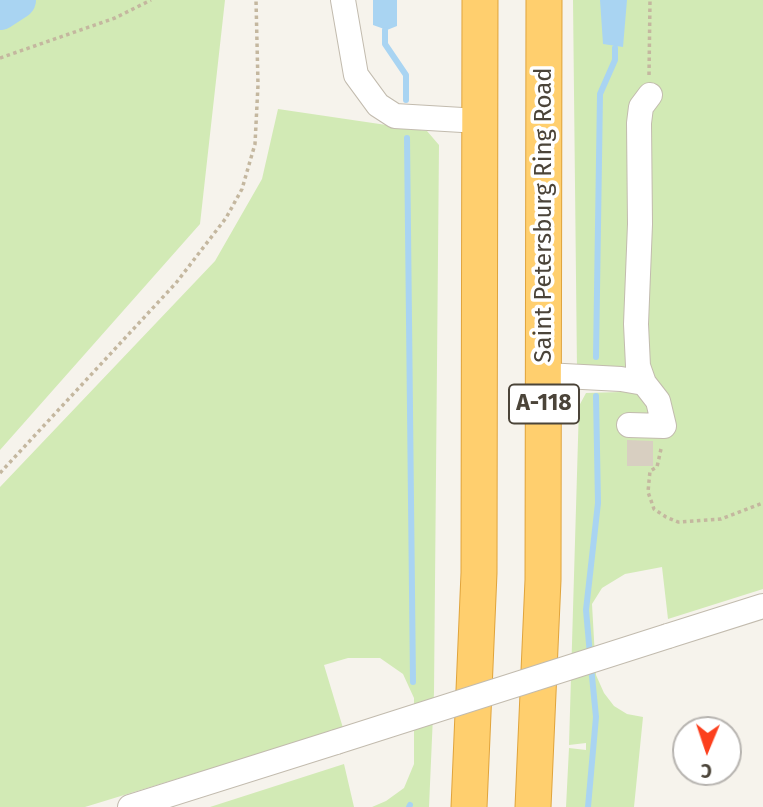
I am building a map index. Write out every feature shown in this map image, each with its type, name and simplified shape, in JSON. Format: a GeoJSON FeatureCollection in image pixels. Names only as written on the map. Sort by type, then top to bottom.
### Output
{"type":"FeatureCollection","features":[{"type":"Feature","properties":{"kind":"highway","name":"А-118"},"geometry":{"type":"LineString","coordinates":[[469,807],[479,573],[480,0]]}},
{"type":"Feature","properties":{"kind":"highway","name":"Saint Petersburg Ring Road"},"geometry":{"type":"LineString","coordinates":[[533,807],[543,580],[544,0]]}},
{"type":"Feature","properties":{"kind":"street"},"geometry":{"type":"LineString","coordinates":[[343,0],[356,75],[378,105],[395,116],[479,121]]}},
{"type":"Feature","properties":{"kind":"street"},"geometry":{"type":"LineString","coordinates":[[629,425],[664,426],[658,401],[645,383],[638,366],[636,324],[640,224],[639,123],[641,107],[650,95]]}},
{"type":"Feature","properties":{"kind":"street"},"geometry":{"type":"LineString","coordinates":[[545,375],[645,383]]}},
{"type":"Feature","properties":{"kind":"street"},"geometry":{"type":"LineString","coordinates":[[130,807],[763,606]]}},
{"type":"Feature","properties":{"kind":"path"},"geometry":{"type":"LineString","coordinates":[[0,58],[115,18],[151,0]]}},
{"type":"Feature","properties":{"kind":"path"},"geometry":{"type":"LineString","coordinates":[[0,472],[176,283],[226,218],[242,190],[255,144],[258,85],[256,0]]}},
{"type":"Feature","properties":{"kind":"path"},"geometry":{"type":"LineString","coordinates":[[650,0],[650,95]]}},
{"type":"Feature","properties":{"kind":"path"},"geometry":{"type":"LineString","coordinates":[[664,426],[657,467],[650,471],[648,492],[654,509],[678,522],[721,519],[763,503]]}},
{"type":"Feature","properties":{"kind":"green space"},"geometry":{"type":"Polygon","coordinates":[[[0,0],[225,0],[200,224],[0,450],[0,0]]]}},
{"type":"Feature","properties":{"kind":"green space"},"geometry":{"type":"Polygon","coordinates":[[[573,0],[763,0],[763,589],[668,619],[662,567],[625,574],[602,588],[592,604],[596,675],[604,693],[614,706],[627,714],[643,717],[634,807],[566,807],[569,748],[586,750],[586,743],[569,745],[579,406],[586,393],[621,392],[618,372],[577,370],[573,0]]]}},
{"type":"Feature","properties":{"kind":"green space"},"geometry":{"type":"Polygon","coordinates":[[[278,109],[427,131],[439,145],[434,692],[429,807],[372,807],[404,788],[414,764],[414,698],[403,674],[380,658],[348,658],[324,665],[343,728],[85,807],[0,807],[0,487],[215,261],[262,179],[278,109]]]}},
{"type":"Feature","properties":{"kind":"green space"},"geometry":{"type":"Polygon","coordinates":[[[344,764],[354,807],[210,807],[344,764]]]}},
{"type":"Feature","properties":{"kind":"water"},"geometry":{"type":"Polygon","coordinates":[[[373,0],[397,0],[397,26],[387,30],[373,25],[373,0]]]}},
{"type":"Feature","properties":{"kind":"water"},"geometry":{"type":"Polygon","coordinates":[[[600,0],[627,0],[623,47],[603,44],[600,0]]]}},
{"type":"Feature","properties":{"kind":"building"},"geometry":{"type":"Polygon","coordinates":[[[627,440],[653,441],[653,466],[627,466],[627,440]]]}},
{"type":"Feature","properties":{"kind":"waterway"},"geometry":{"type":"LineString","coordinates":[[0,11],[17,0]]}},
{"type":"Feature","properties":{"kind":"waterway"},"geometry":{"type":"LineString","coordinates":[[385,30],[385,44],[406,75],[406,100]]}},
{"type":"Feature","properties":{"kind":"waterway"},"geometry":{"type":"LineString","coordinates":[[596,357],[600,94],[615,60],[615,48]]}},
{"type":"Feature","properties":{"kind":"waterway"},"geometry":{"type":"LineString","coordinates":[[407,138],[413,682]]}},
{"type":"Feature","properties":{"kind":"waterway"},"geometry":{"type":"LineString","coordinates":[[590,655],[586,610],[598,503],[596,396]]}},
{"type":"Feature","properties":{"kind":"waterway"},"geometry":{"type":"LineString","coordinates":[[588,807],[596,717],[591,666]]}}]}
